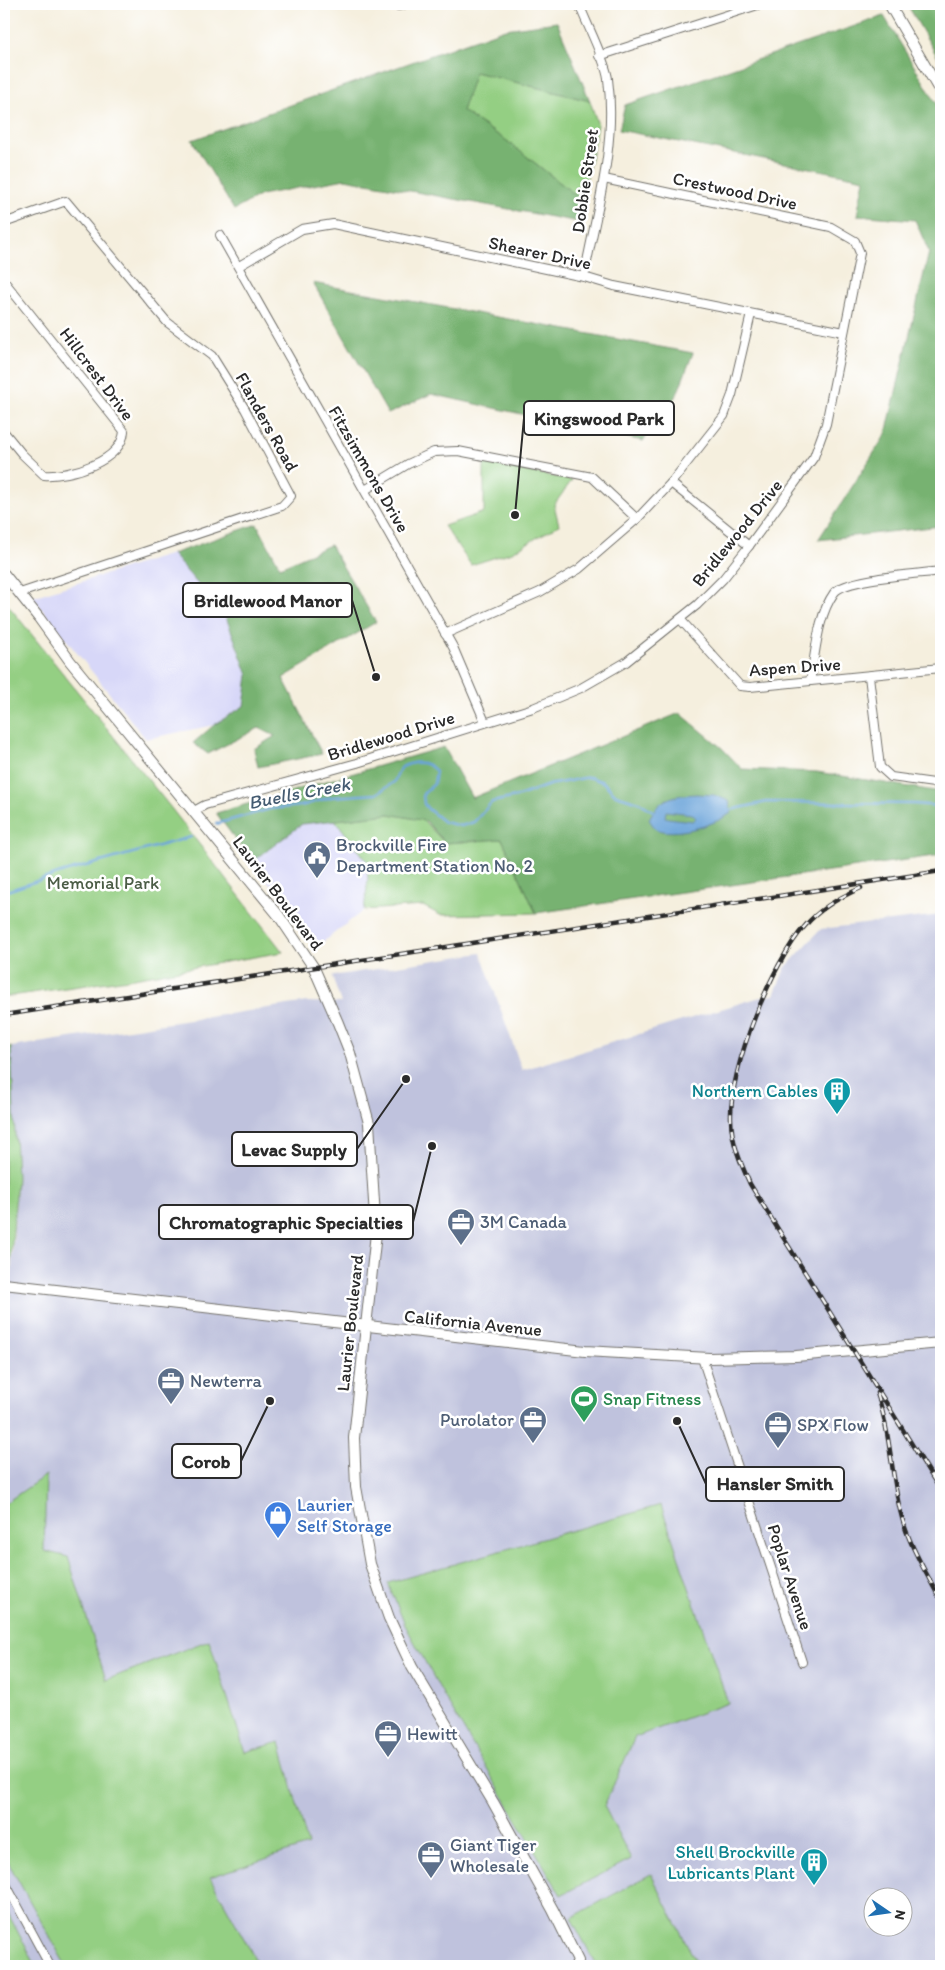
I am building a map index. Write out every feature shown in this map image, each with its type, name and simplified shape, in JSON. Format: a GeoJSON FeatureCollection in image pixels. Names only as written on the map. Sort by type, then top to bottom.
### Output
{"type":"FeatureCollection","features":[{"type":"Feature","properties":{"kind":"street"},"geometry":{"type":"LineString","coordinates":[[382,4],[399,6],[406,4]]}},
{"type":"Feature","properties":{"kind":"street","name":"Dobbie Street"},"geometry":{"type":"LineString","coordinates":[[579,4],[608,78],[609,128],[604,179],[584,277]]}},
{"type":"Feature","properties":{"kind":"street"},"geometry":{"type":"LineString","coordinates":[[600,56],[761,4]]}},
{"type":"Feature","properties":{"kind":"street"},"geometry":{"type":"LineString","coordinates":[[889,4],[941,93]]}},
{"type":"Feature","properties":{"kind":"street","name":"Crestwood Drive"},"geometry":{"type":"LineString","coordinates":[[604,179],[830,227],[855,241]]}},
{"type":"Feature","properties":{"kind":"street","name":"Flanders Road"},"geometry":{"type":"LineString","coordinates":[[4,223],[66,201],[167,322],[212,356],[245,409],[291,496],[282,506],[20,593]]}},
{"type":"Feature","properties":{"kind":"street","name":"Shearer Drive"},"geometry":{"type":"LineString","coordinates":[[239,266],[302,229],[333,224],[584,277],[614,286],[844,332]]}},
{"type":"Feature","properties":{"kind":"street","name":"Fitzsimmons Drive"},"geometry":{"type":"LineString","coordinates":[[220,235],[445,634],[485,722]]}},
{"type":"Feature","properties":{"kind":"street","name":"Bridlewood Drive"},"geometry":{"type":"LineString","coordinates":[[194,810],[205,805],[357,763],[534,708],[581,688],[626,662],[680,619],[723,578],[749,546],[814,457],[826,424],[860,253],[855,241]]}},
{"type":"Feature","properties":{"kind":"street","name":"Hillcrest Drive"},"geometry":{"type":"LineString","coordinates":[[4,280],[124,431],[123,441],[116,452],[105,460],[58,476],[44,475],[22,454],[4,432]]}},
{"type":"Feature","properties":{"kind":"street"},"geometry":{"type":"LineString","coordinates":[[445,634],[540,592],[579,570],[637,519],[671,482],[724,416],[732,395],[751,314]]}},
{"type":"Feature","properties":{"kind":"street"},"geometry":{"type":"LineString","coordinates":[[365,490],[408,464],[434,452],[458,451],[592,477],[637,519]]}},
{"type":"Feature","properties":{"kind":"street"},"geometry":{"type":"LineString","coordinates":[[671,482],[749,546]]}},
{"type":"Feature","properties":{"kind":"street"},"geometry":{"type":"LineString","coordinates":[[810,681],[824,613],[835,592],[852,583],[941,571]]}},
{"type":"Feature","properties":{"kind":"street","name":"Laurier Boulevard"},"geometry":{"type":"LineString","coordinates":[[4,574],[70,661],[279,916],[314,968],[350,1053],[369,1123],[376,1234],[354,1438],[354,1470],[370,1564],[388,1618],[412,1668],[493,1802],[553,1910],[577,1964]]}},
{"type":"Feature","properties":{"kind":"street","name":"Aspen Drive"},"geometry":{"type":"LineString","coordinates":[[680,619],[740,686],[756,688],[941,668]]}},
{"type":"Feature","properties":{"kind":"street"},"geometry":{"type":"LineString","coordinates":[[869,676],[880,767],[891,777],[941,784]]}},
{"type":"Feature","properties":{"kind":"street","name":"California Avenue"},"geometry":{"type":"LineString","coordinates":[[4,1284],[585,1351],[702,1358],[796,1356],[941,1343]]}},
{"type":"Feature","properties":{"kind":"street","name":"Poplar Avenue"},"geometry":{"type":"LineString","coordinates":[[702,1358],[802,1662]]}},
{"type":"Feature","properties":{"kind":"street"},"geometry":{"type":"LineString","coordinates":[[4,1881],[50,1966]]}},
{"type":"Feature","properties":{"kind":"shaded area"},"geometry":{"type":"Polygon","coordinates":[[[172,554],[226,617],[248,675],[244,706],[214,725],[146,739],[32,597],[172,554]]]}},
{"type":"Feature","properties":{"kind":"shaded area"},"geometry":{"type":"Polygon","coordinates":[[[335,820],[367,861],[368,879],[364,910],[319,945],[252,862],[302,824],[335,820]]]}},
{"type":"Feature","properties":{"kind":"shaded area"},"geometry":{"type":"Polygon","coordinates":[[[941,915],[941,1966],[724,1966],[722,1964],[716,1966],[4,1966],[4,1299],[10,1299],[17,1179],[11,1047],[307,1002],[341,1003],[332,976],[481,953],[522,1070],[757,998],[774,995],[785,968],[821,929],[941,915]]]}},
{"type":"Feature","properties":{"kind":"green space"},"geometry":{"type":"Polygon","coordinates":[[[907,4],[941,4],[941,63],[907,4]]]}},
{"type":"Feature","properties":{"kind":"green space"},"geometry":{"type":"Polygon","coordinates":[[[884,16],[941,111],[941,526],[818,540],[886,434],[929,252],[915,220],[857,215],[864,179],[619,130],[625,105],[884,16]]]}},
{"type":"Feature","properties":{"kind":"green space"},"geometry":{"type":"Polygon","coordinates":[[[557,22],[590,101],[475,72],[462,111],[507,141],[582,200],[579,222],[345,179],[261,195],[234,210],[192,140],[505,29],[557,22]]]}},
{"type":"Feature","properties":{"kind":"green space"},"geometry":{"type":"Polygon","coordinates":[[[475,72],[590,101],[598,125],[582,200],[507,141],[462,111],[475,72]]]}},
{"type":"Feature","properties":{"kind":"green space"},"geometry":{"type":"Polygon","coordinates":[[[313,283],[693,353],[676,397],[643,441],[431,394],[388,414],[313,283]]]}},
{"type":"Feature","properties":{"kind":"green space"},"geometry":{"type":"Polygon","coordinates":[[[484,463],[572,480],[554,505],[559,525],[512,552],[471,565],[444,526],[484,512],[484,463]]]}},
{"type":"Feature","properties":{"kind":"green space"},"geometry":{"type":"Polygon","coordinates":[[[257,524],[280,567],[330,545],[376,622],[283,678],[322,754],[258,767],[254,749],[275,736],[259,728],[208,754],[193,743],[214,725],[244,706],[248,675],[226,617],[172,554],[257,524]]]}},
{"type":"Feature","properties":{"kind":"green space","name":"Memorial Park"},"geometry":{"type":"Polygon","coordinates":[[[4,600],[171,808],[283,952],[128,979],[4,997],[4,600]]]}},
{"type":"Feature","properties":{"kind":"green space"},"geometry":{"type":"Polygon","coordinates":[[[680,713],[722,748],[742,769],[817,772],[941,792],[941,855],[536,913],[502,839],[445,843],[426,821],[389,814],[302,824],[252,862],[216,813],[444,747],[472,798],[680,713]]]}},
{"type":"Feature","properties":{"kind":"green space"},"geometry":{"type":"Polygon","coordinates":[[[389,814],[423,820],[445,843],[502,839],[536,913],[440,915],[423,906],[364,910],[368,879],[367,861],[335,820],[389,814]]]}},
{"type":"Feature","properties":{"kind":"green space"},"geometry":{"type":"Polygon","coordinates":[[[4,1047],[11,1047],[17,1178],[10,1271],[4,1270],[4,1047]]]}},
{"type":"Feature","properties":{"kind":"green space"},"geometry":{"type":"Polygon","coordinates":[[[46,1475],[44,1551],[68,1557],[106,1680],[209,1640],[245,1752],[280,1742],[308,1845],[210,1877],[259,1966],[66,1966],[4,1855],[4,1504],[46,1475]]]}},
{"type":"Feature","properties":{"kind":"green space"},"geometry":{"type":"Polygon","coordinates":[[[661,1505],[728,1703],[635,1737],[604,1806],[631,1859],[561,1895],[444,1696],[405,1625],[388,1583],[661,1505]]]}},
{"type":"Feature","properties":{"kind":"green space"},"geometry":{"type":"Polygon","coordinates":[[[651,1874],[698,1966],[597,1966],[571,1918],[651,1874]]]}},
{"type":"Feature","properties":{"kind":"green space"},"geometry":{"type":"Polygon","coordinates":[[[4,1906],[36,1966],[4,1966],[4,1906]]]}},
{"type":"Feature","properties":{"kind":"water"},"geometry":{"type":"Polygon","coordinates":[[[696,794],[714,795],[729,801],[731,813],[716,822],[676,832],[659,830],[654,827],[649,819],[663,802],[674,797],[696,794]],[[666,811],[665,817],[692,821],[696,818],[692,814],[666,811]]]}},
{"type":"Feature","properties":{"kind":"waterway","name":"Buells Creek"},"geometry":{"type":"LineString","coordinates":[[216,824],[270,809],[301,806],[331,797],[376,794],[394,782],[400,768],[414,763],[424,763],[436,771],[434,784],[423,794],[424,804],[444,822],[461,826],[474,822],[492,802],[516,797],[549,785],[589,777],[603,782],[616,795],[639,802],[653,811]]}},
{"type":"Feature","properties":{"kind":"waterway"},"geometry":{"type":"LineString","coordinates":[[730,810],[767,802],[941,806]]}},
{"type":"Feature","properties":{"kind":"waterway","name":"Buells Creek"},"geometry":{"type":"LineString","coordinates":[[4,892],[64,872],[191,837]]}},
{"type":"Feature","properties":{"kind":"railway"},"geometry":{"type":"LineString","coordinates":[[4,1015],[941,871]]}},
{"type":"Feature","properties":{"kind":"railway"},"geometry":{"type":"LineString","coordinates":[[861,888],[846,895],[817,914],[792,943],[779,964],[755,1017],[745,1045],[732,1098],[731,1127],[737,1152],[750,1184],[941,1491]]}},
{"type":"Feature","properties":{"kind":"railway"},"geometry":{"type":"LineString","coordinates":[[877,1393],[888,1436],[903,1522],[918,1557],[941,1601]]}},
{"type":"Feature","properties":{"kind":"place","name":"Kingswood Park"},"geometry":{"type":"Point","coordinates":[515,515]}},
{"type":"Feature","properties":{"kind":"place","name":"Bridlewood Manor"},"geometry":{"type":"Point","coordinates":[376,677]}},
{"type":"Feature","properties":{"kind":"place","name":"Brockville Fire Department Station No. 2"},"geometry":{"type":"Point","coordinates":[317,879]}},
{"type":"Feature","properties":{"kind":"place","name":"Levac Supply"},"geometry":{"type":"Point","coordinates":[406,1079]}},
{"type":"Feature","properties":{"kind":"place","name":"Northern Cables"},"geometry":{"type":"Point","coordinates":[837,1115]}},
{"type":"Feature","properties":{"kind":"place","name":"Chromatographic Specialties"},"geometry":{"type":"Point","coordinates":[432,1146]}},
{"type":"Feature","properties":{"kind":"place","name":"3M Canada"},"geometry":{"type":"Point","coordinates":[461,1246]}},
{"type":"Feature","properties":{"kind":"place","name":"Corob"},"geometry":{"type":"Point","coordinates":[270,1401]}},
{"type":"Feature","properties":{"kind":"place","name":"Newterra"},"geometry":{"type":"Point","coordinates":[171,1405]}},
{"type":"Feature","properties":{"kind":"place","name":"Hansler Smith"},"geometry":{"type":"Point","coordinates":[677,1421]}},
{"type":"Feature","properties":{"kind":"place","name":"Snap Fitness"},"geometry":{"type":"Point","coordinates":[584,1423]}},
{"type":"Feature","properties":{"kind":"place","name":"Purolator"},"geometry":{"type":"Point","coordinates":[533,1444]}},
{"type":"Feature","properties":{"kind":"place","name":"SPX Flow"},"geometry":{"type":"Point","coordinates":[778,1449]}},
{"type":"Feature","properties":{"kind":"place","name":"Laurier Self Storage"},"geometry":{"type":"Point","coordinates":[278,1539]}},
{"type":"Feature","properties":{"kind":"place","name":"Hewitt"},"geometry":{"type":"Point","coordinates":[388,1758]}},
{"type":"Feature","properties":{"kind":"place","name":"Giant Tiger Wholesale"},"geometry":{"type":"Point","coordinates":[431,1879]}},
{"type":"Feature","properties":{"kind":"place","name":"Shell Brockville Lubricants Plant"},"geometry":{"type":"Point","coordinates":[814,1886]}}]}
